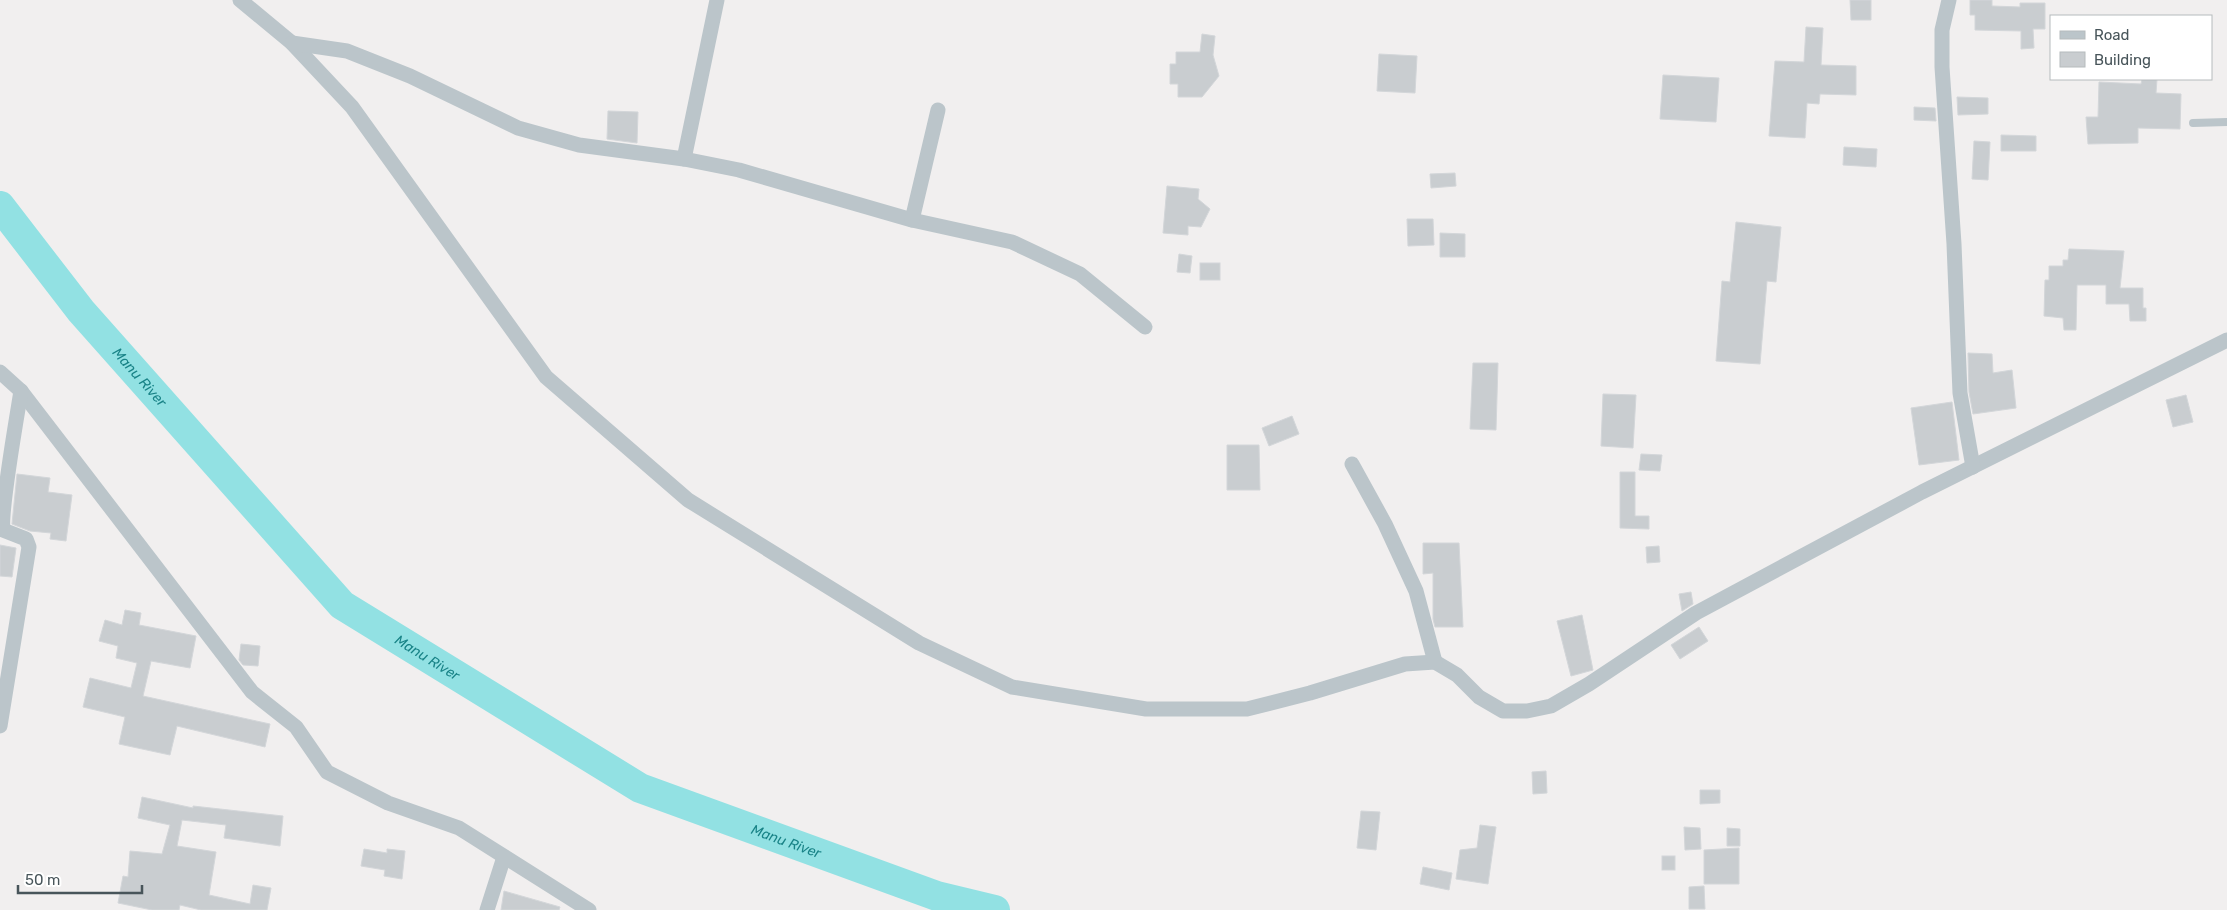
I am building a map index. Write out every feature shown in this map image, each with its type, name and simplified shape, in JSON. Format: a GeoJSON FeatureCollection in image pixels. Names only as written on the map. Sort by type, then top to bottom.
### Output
{"type":"FeatureCollection","features":[{"type":"Feature","properties":{"kind":"street"},"geometry":{"type":"LineString","coordinates":[[240,0],[292,43],[352,107],[546,377],[688,500],[919,643],[1012,687],[1146,709],[1247,709],[1310,693],[1405,664],[1435,662],[1457,675],[1479,697],[1504,711],[1527,711],[1552,706],[1589,684],[1696,613],[1973,467],[2227,340]]}},
{"type":"Feature","properties":{"kind":"street"},"geometry":{"type":"LineString","coordinates":[[684,159],[717,0]]}},
{"type":"Feature","properties":{"kind":"street"},"geometry":{"type":"LineString","coordinates":[[1949,0],[1942,30],[1942,67],[1954,244],[1960,393],[1973,467]]}},
{"type":"Feature","properties":{"kind":"street"},"geometry":{"type":"LineString","coordinates":[[292,43],[347,51],[410,76],[518,128],[579,145],[684,159],[739,170],[912,220],[1012,242],[1080,274],[1144,327]]}},
{"type":"Feature","properties":{"kind":"street"},"geometry":{"type":"LineString","coordinates":[[912,220],[938,110]]}},
{"type":"Feature","properties":{"kind":"street"},"geometry":{"type":"LineString","coordinates":[[0,372],[21,391],[252,692],[296,727],[327,772],[388,803],[459,828],[590,910]]}},
{"type":"Feature","properties":{"kind":"street"},"geometry":{"type":"LineString","coordinates":[[0,726],[29,547],[26,539],[3,530],[0,521],[21,391]]}},
{"type":"Feature","properties":{"kind":"street"},"geometry":{"type":"LineString","coordinates":[[1352,464],[1385,524],[1416,591],[1435,662]]}},
{"type":"Feature","properties":{"kind":"street"},"geometry":{"type":"LineString","coordinates":[[487,910],[504,857]]}},
{"type":"Feature","properties":{"kind":"lane"},"geometry":{"type":"LineString","coordinates":[[2193,123],[2227,122]]}},
{"type":"Feature","properties":{"kind":"building"},"geometry":{"type":"Polygon","coordinates":[[[1850,0],[1871,0],[1871,20],[1851,20],[1850,0]]]}},
{"type":"Feature","properties":{"kind":"building"},"geometry":{"type":"Polygon","coordinates":[[[1970,0],[1992,0],[1992,6],[2020,7],[2020,3],[2045,3],[2045,29],[2033,29],[2034,48],[2021,49],[2021,31],[1975,30],[1975,15],[1970,15],[1970,0]]]}},
{"type":"Feature","properties":{"kind":"building"},"geometry":{"type":"Polygon","coordinates":[[[1806,27],[1823,28],[1821,65],[1856,66],[1856,95],[1820,94],[1819,104],[1807,103],[1805,138],[1769,136],[1775,61],[1804,62],[1806,27]]]}},
{"type":"Feature","properties":{"kind":"building"},"geometry":{"type":"Polygon","coordinates":[[[1202,34],[1215,36],[1213,55],[1219,76],[1202,97],[1178,97],[1178,84],[1170,84],[1170,64],[1176,64],[1176,52],[1200,52],[1202,34]]]}},
{"type":"Feature","properties":{"kind":"building"},"geometry":{"type":"Polygon","coordinates":[[[1379,54],[1417,56],[1415,93],[1377,91],[1379,54]]]}},
{"type":"Feature","properties":{"kind":"building"},"geometry":{"type":"Polygon","coordinates":[[[1663,75],[1719,78],[1716,122],[1660,119],[1663,75]]]}},
{"type":"Feature","properties":{"kind":"building"},"geometry":{"type":"Polygon","coordinates":[[[2142,80],[2157,80],[2156,93],[2181,94],[2180,129],[2138,128],[2138,143],[2088,144],[2086,117],[2098,117],[2099,82],[2141,84],[2142,80]]]}},
{"type":"Feature","properties":{"kind":"building"},"geometry":{"type":"Polygon","coordinates":[[[1957,97],[1988,98],[1988,114],[1958,115],[1957,97]]]}},
{"type":"Feature","properties":{"kind":"building"},"geometry":{"type":"Polygon","coordinates":[[[1914,107],[1935,108],[1936,121],[1914,120],[1914,107]]]}},
{"type":"Feature","properties":{"kind":"building"},"geometry":{"type":"Polygon","coordinates":[[[608,111],[638,112],[637,143],[607,139],[608,111]]]}},
{"type":"Feature","properties":{"kind":"building"},"geometry":{"type":"Polygon","coordinates":[[[2001,135],[2036,136],[2036,151],[2001,151],[2001,135]]]}},
{"type":"Feature","properties":{"kind":"building"},"geometry":{"type":"Polygon","coordinates":[[[1974,141],[1990,142],[1988,180],[1972,179],[1974,141]]]}},
{"type":"Feature","properties":{"kind":"building"},"geometry":{"type":"Polygon","coordinates":[[[1844,147],[1877,149],[1876,167],[1843,165],[1844,147]]]}},
{"type":"Feature","properties":{"kind":"building"},"geometry":{"type":"Polygon","coordinates":[[[1455,173],[1456,186],[1431,188],[1430,174],[1455,173]]]}},
{"type":"Feature","properties":{"kind":"building"},"geometry":{"type":"Polygon","coordinates":[[[1167,186],[1199,189],[1198,199],[1210,209],[1201,227],[1188,226],[1188,235],[1163,233],[1167,186]]]}},
{"type":"Feature","properties":{"kind":"building"},"geometry":{"type":"Polygon","coordinates":[[[1407,219],[1433,219],[1434,245],[1408,246],[1407,219]]]}},
{"type":"Feature","properties":{"kind":"building"},"geometry":{"type":"Polygon","coordinates":[[[1736,222],[1781,227],[1776,282],[1767,281],[1760,364],[1716,361],[1722,281],[1730,282],[1736,222]]]}},
{"type":"Feature","properties":{"kind":"building"},"geometry":{"type":"Polygon","coordinates":[[[1440,233],[1465,234],[1465,257],[1440,257],[1440,233]]]}},
{"type":"Feature","properties":{"kind":"building"},"geometry":{"type":"Polygon","coordinates":[[[2069,249],[2124,251],[2120,288],[2143,288],[2143,308],[2146,308],[2146,321],[2130,321],[2129,304],[2106,304],[2106,285],[2077,285],[2076,330],[2064,330],[2063,318],[2044,316],[2045,280],[2049,280],[2049,266],[2063,266],[2063,260],[2068,260],[2069,249]]]}},
{"type":"Feature","properties":{"kind":"building"},"geometry":{"type":"Polygon","coordinates":[[[1179,254],[1192,256],[1190,273],[1177,272],[1179,254]]]}},
{"type":"Feature","properties":{"kind":"building"},"geometry":{"type":"Polygon","coordinates":[[[1200,263],[1220,263],[1220,280],[1200,280],[1200,263]]]}},
{"type":"Feature","properties":{"kind":"building"},"geometry":{"type":"Polygon","coordinates":[[[1968,353],[1992,354],[1993,373],[2012,370],[2016,408],[1973,414],[1969,392],[1968,353]]]}},
{"type":"Feature","properties":{"kind":"building"},"geometry":{"type":"Polygon","coordinates":[[[1473,363],[1498,363],[1496,430],[1470,429],[1473,363]]]}},
{"type":"Feature","properties":{"kind":"building"},"geometry":{"type":"Polygon","coordinates":[[[1603,394],[1636,395],[1633,448],[1601,446],[1603,394]]]}},
{"type":"Feature","properties":{"kind":"building"},"geometry":{"type":"Polygon","coordinates":[[[2186,395],[2193,422],[2173,427],[2166,400],[2186,395]]]}},
{"type":"Feature","properties":{"kind":"building"},"geometry":{"type":"Polygon","coordinates":[[[1952,402],[1959,460],[1919,465],[1911,408],[1952,402]]]}},
{"type":"Feature","properties":{"kind":"building"},"geometry":{"type":"Polygon","coordinates":[[[1292,416],[1299,434],[1269,446],[1262,428],[1292,416]]]}},
{"type":"Feature","properties":{"kind":"building"},"geometry":{"type":"Polygon","coordinates":[[[1227,445],[1259,445],[1260,490],[1227,490],[1227,445]]]}},
{"type":"Feature","properties":{"kind":"building"},"geometry":{"type":"Polygon","coordinates":[[[1641,454],[1662,455],[1660,471],[1639,470],[1641,454]]]}},
{"type":"Feature","properties":{"kind":"building"},"geometry":{"type":"Polygon","coordinates":[[[1620,472],[1635,472],[1635,516],[1649,516],[1649,529],[1620,528],[1620,472]]]}},
{"type":"Feature","properties":{"kind":"building"},"geometry":{"type":"Polygon","coordinates":[[[17,474],[50,478],[48,492],[72,495],[66,541],[50,539],[51,533],[30,531],[12,524],[17,474]]]}},
{"type":"Feature","properties":{"kind":"building"},"geometry":{"type":"Polygon","coordinates":[[[1423,543],[1459,543],[1463,627],[1435,627],[1433,619],[1433,573],[1423,574],[1423,543]]]}},
{"type":"Feature","properties":{"kind":"building"},"geometry":{"type":"Polygon","coordinates":[[[0,545],[16,548],[12,577],[0,576],[0,545]]]}},
{"type":"Feature","properties":{"kind":"building"},"geometry":{"type":"Polygon","coordinates":[[[1659,546],[1660,562],[1647,563],[1646,547],[1659,546]]]}},
{"type":"Feature","properties":{"kind":"building"},"geometry":{"type":"Polygon","coordinates":[[[1691,592],[1693,604],[1682,611],[1679,594],[1691,592]]]}},
{"type":"Feature","properties":{"kind":"building"},"geometry":{"type":"Polygon","coordinates":[[[125,610],[141,613],[139,625],[196,636],[190,668],[151,661],[143,696],[270,724],[265,747],[177,726],[170,755],[119,744],[125,717],[83,707],[90,678],[131,688],[137,663],[116,658],[118,646],[99,641],[105,620],[122,625],[125,610]]]}},
{"type":"Feature","properties":{"kind":"building"},"geometry":{"type":"Polygon","coordinates":[[[1582,615],[1593,670],[1571,676],[1557,621],[1582,615]]]}},
{"type":"Feature","properties":{"kind":"building"},"geometry":{"type":"Polygon","coordinates":[[[1699,627],[1708,641],[1680,659],[1671,645],[1699,627]]]}},
{"type":"Feature","properties":{"kind":"building"},"geometry":{"type":"Polygon","coordinates":[[[241,644],[260,646],[258,666],[243,665],[239,660],[241,644]]]}},
{"type":"Feature","properties":{"kind":"building"},"geometry":{"type":"Polygon","coordinates":[[[1546,771],[1547,793],[1533,794],[1532,772],[1546,771]]]}},
{"type":"Feature","properties":{"kind":"building"},"geometry":{"type":"Polygon","coordinates":[[[1700,790],[1720,790],[1720,803],[1700,804],[1700,790]]]}},
{"type":"Feature","properties":{"kind":"building"},"geometry":{"type":"Polygon","coordinates":[[[142,797],[193,808],[193,806],[283,816],[280,846],[224,838],[226,825],[182,820],[177,846],[216,852],[209,895],[250,904],[253,885],[271,888],[267,910],[201,910],[180,905],[179,910],[152,910],[118,903],[123,876],[128,877],[130,851],[162,854],[170,825],[138,818],[142,797]]]}},
{"type":"Feature","properties":{"kind":"building"},"geometry":{"type":"Polygon","coordinates":[[[1361,811],[1380,812],[1376,850],[1357,848],[1361,811]]]}},
{"type":"Feature","properties":{"kind":"building"},"geometry":{"type":"Polygon","coordinates":[[[1480,825],[1496,827],[1488,884],[1456,879],[1460,850],[1477,848],[1480,825]]]}},
{"type":"Feature","properties":{"kind":"building"},"geometry":{"type":"Polygon","coordinates":[[[1684,827],[1700,828],[1701,849],[1685,850],[1684,827]]]}},
{"type":"Feature","properties":{"kind":"building"},"geometry":{"type":"Polygon","coordinates":[[[1727,828],[1740,829],[1740,846],[1727,846],[1727,828]]]}},
{"type":"Feature","properties":{"kind":"building"},"geometry":{"type":"Polygon","coordinates":[[[1739,848],[1739,884],[1704,884],[1704,850],[1739,848]]]}},
{"type":"Feature","properties":{"kind":"building"},"geometry":{"type":"Polygon","coordinates":[[[364,849],[387,853],[387,849],[405,851],[402,879],[384,876],[385,870],[361,866],[364,849]]]}},
{"type":"Feature","properties":{"kind":"building"},"geometry":{"type":"Polygon","coordinates":[[[1662,856],[1675,856],[1675,870],[1662,870],[1662,856]]]}},
{"type":"Feature","properties":{"kind":"building"},"geometry":{"type":"Polygon","coordinates":[[[1423,867],[1452,873],[1449,890],[1420,884],[1423,867]]]}},
{"type":"Feature","properties":{"kind":"building"},"geometry":{"type":"Polygon","coordinates":[[[1704,886],[1705,909],[1689,909],[1689,887],[1704,886]]]}},
{"type":"Feature","properties":{"kind":"building"},"geometry":{"type":"Polygon","coordinates":[[[504,891],[560,907],[559,910],[501,910],[504,891]]]}},
{"type":"Feature","properties":{"kind":"waterway","name":"Manu River"},"geometry":{"type":"LineString","coordinates":[[0,206],[81,311],[342,605],[640,788],[937,896],[995,910]]}}]}
